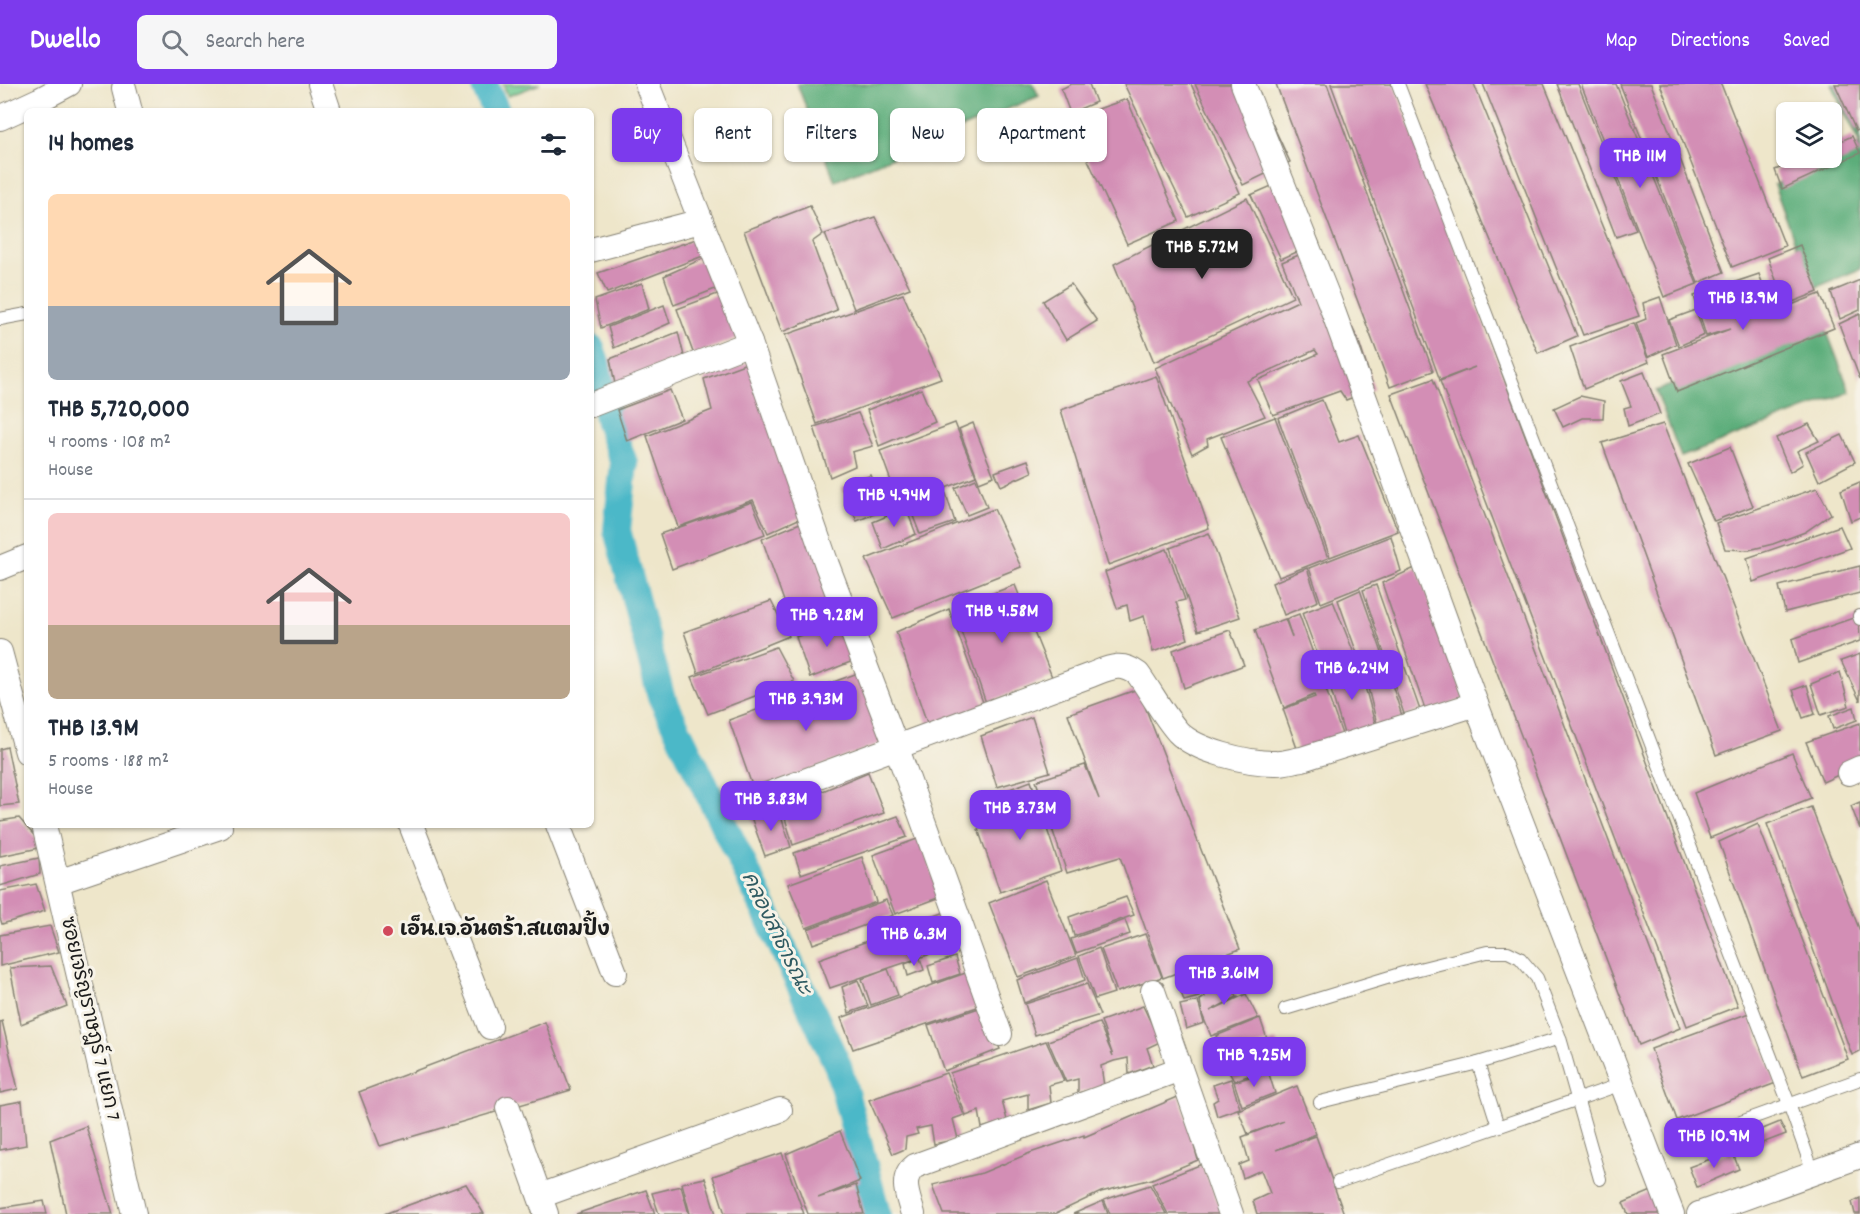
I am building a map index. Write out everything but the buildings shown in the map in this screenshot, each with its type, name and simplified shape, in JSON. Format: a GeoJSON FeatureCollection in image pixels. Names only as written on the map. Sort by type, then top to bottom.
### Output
{"type":"FeatureCollection","features":[{"type":"Feature","properties":{"kind":"street"},"geometry":{"type":"LineString","coordinates":[[0,118],[69,84]]}},
{"type":"Feature","properties":{"kind":"street"},"geometry":{"type":"LineString","coordinates":[[320,84],[328,108]]}},
{"type":"Feature","properties":{"kind":"street"},"geometry":{"type":"LineString","coordinates":[[647,84],[750,343],[827,565],[896,746],[1000,1034]]}},
{"type":"Feature","properties":{"kind":"street"},"geometry":{"type":"LineString","coordinates":[[1242,84],[1329,300],[1476,704],[1672,1214]]}},
{"type":"Feature","properties":{"kind":"street"},"geometry":{"type":"LineString","coordinates":[[594,249],[701,221]]}},
{"type":"Feature","properties":{"kind":"street"},"geometry":{"type":"LineString","coordinates":[[594,404],[750,343]]}},
{"type":"Feature","properties":{"kind":"street"},"geometry":{"type":"LineString","coordinates":[[0,568],[24,558]]}},
{"type":"Feature","properties":{"kind":"street"},"geometry":{"type":"LineString","coordinates":[[0,654],[24,741]]}},
{"type":"Feature","properties":{"kind":"street"},"geometry":{"type":"LineString","coordinates":[[764,796],[1091,675],[1124,666],[1130,667],[1138,674],[1178,731],[1189,741],[1240,759],[1275,764],[1302,759],[1476,704]]}},
{"type":"Feature","properties":{"kind":"street","name":"ซอยเจริญราษฎร์ 7 แยก 7"},"geometry":{"type":"LineString","coordinates":[[45,828],[134,1214]]}},
{"type":"Feature","properties":{"kind":"street"},"geometry":{"type":"LineString","coordinates":[[57,882],[217,828]]}},
{"type":"Feature","properties":{"kind":"street"},"geometry":{"type":"LineString","coordinates":[[412,828],[489,1027]]}},
{"type":"Feature","properties":{"kind":"street"},"geometry":{"type":"LineString","coordinates":[[559,828],[615,973]]}},
{"type":"Feature","properties":{"kind":"street"},"geometry":{"type":"LineString","coordinates":[[1153,991],[1231,1214]]}},
{"type":"Feature","properties":{"kind":"street"},"geometry":{"type":"LineString","coordinates":[[913,1214],[905,1187],[906,1176],[915,1166],[1180,1069]]}},
{"type":"Feature","properties":{"kind":"street"},"geometry":{"type":"LineString","coordinates":[[508,1108],[543,1205],[780,1110]]}},
{"type":"Feature","properties":{"kind":"street"},"geometry":{"type":"LineString","coordinates":[[1699,1214],[1860,1156]]}},
{"type":"Feature","properties":{"kind":"lane"},"geometry":{"type":"LineString","coordinates":[[1398,84],[1789,1104],[1813,1173]]}},
{"type":"Feature","properties":{"kind":"lane"},"geometry":{"type":"LineString","coordinates":[[0,319],[24,315]]}},
{"type":"Feature","properties":{"kind":"lane"},"geometry":{"type":"LineString","coordinates":[[1285,1009],[1403,973],[1487,952],[1508,952],[1520,958],[1537,978],[1560,1038],[1600,1179]]}},
{"type":"Feature","properties":{"kind":"lane"},"geometry":{"type":"LineString","coordinates":[[1320,1102],[1478,1063],[1560,1038]]}},
{"type":"Feature","properties":{"kind":"lane"},"geometry":{"type":"LineString","coordinates":[[1478,1063],[1498,1126]]}},
{"type":"Feature","properties":{"kind":"lane"},"geometry":{"type":"LineString","coordinates":[[1702,1136],[1860,1079]]}},
{"type":"Feature","properties":{"kind":"lane"},"geometry":{"type":"LineString","coordinates":[[1338,1182],[1622,1084]]}},
{"type":"Feature","properties":{"kind":"green space"},"geometry":{"type":"Polygon","coordinates":[[[503,84],[540,84],[508,96],[503,84]]]}},
{"type":"Feature","properties":{"kind":"green space"},"geometry":{"type":"Polygon","coordinates":[[[797,84],[1033,84],[1039,96],[1010,108],[977,108],[977,122],[965,127],[965,108],[890,108],[890,158],[835,181],[828,162],[878,162],[878,108],[806,108],[797,84]]]}},
{"type":"Feature","properties":{"kind":"green space"},"geometry":{"type":"Polygon","coordinates":[[[1831,84],[1860,84],[1860,145],[1842,107],[1842,102],[1840,102],[1831,84]]]}},
{"type":"Feature","properties":{"kind":"green space"},"geometry":{"type":"Polygon","coordinates":[[[1860,145],[1860,269],[1812,289],[1774,185],[1811,168],[1842,168],[1842,153],[1860,145]]]}},
{"type":"Feature","properties":{"kind":"green space"},"geometry":{"type":"Polygon","coordinates":[[[1824,324],[1850,392],[1681,457],[1656,391],[1824,324]]]}},
{"type":"Feature","properties":{"kind":"waterway","name":"คลองสาธารณะ"},"geometry":{"type":"LineString","coordinates":[[484,84],[495,108]]}},
{"type":"Feature","properties":{"kind":"waterway","name":"คลองสาธารณะ"},"geometry":{"type":"LineString","coordinates":[[594,357],[609,422],[624,463],[617,530],[661,696],[838,1066],[877,1214]]}},
{"type":"Feature","properties":{"kind":"place","name":"เอ็น.เจ.อันตร้า.สแตมปิ้ง"},"geometry":{"type":"Point","coordinates":[388,931]}}]}
